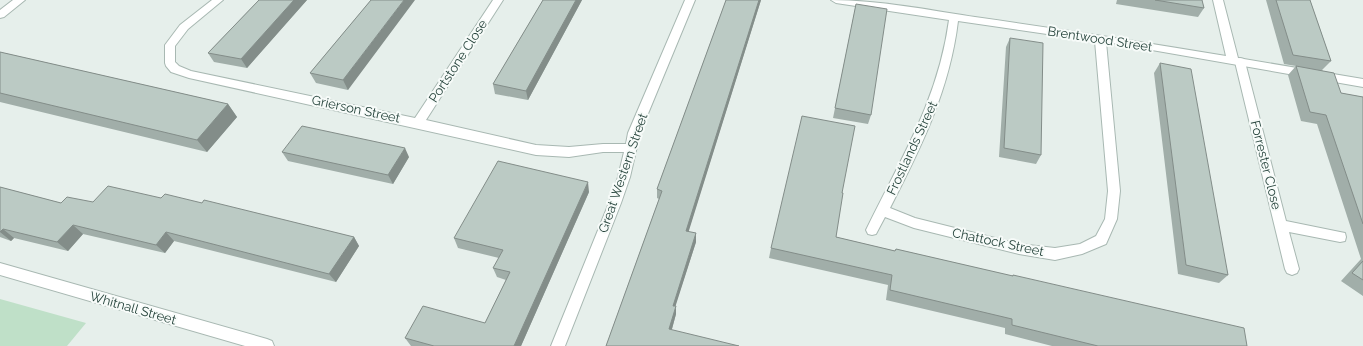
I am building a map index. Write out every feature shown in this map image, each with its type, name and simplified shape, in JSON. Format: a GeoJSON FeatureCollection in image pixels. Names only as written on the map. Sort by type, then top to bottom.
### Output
{"type":"FeatureCollection","features":[{"type":"Feature","properties":{"kind":"street"},"geometry":{"type":"LineString","coordinates":[[0,16],[20,0]]}},
{"type":"Feature","properties":{"kind":"street","name":"Grierson Street"},"geometry":{"type":"LineString","coordinates":[[218,0],[184,26],[170,45],[170,63],[175,69],[188,74],[418,122],[536,150],[569,152],[603,148],[630,148]]}},
{"type":"Feature","properties":{"kind":"street","name":"Portstone Close"},"geometry":{"type":"LineString","coordinates":[[418,122],[498,0]]}},
{"type":"Feature","properties":{"kind":"street","name":"Great Western Street"},"geometry":{"type":"LineString","coordinates":[[558,346],[624,178],[634,133],[690,0]]}},
{"type":"Feature","properties":{"kind":"street","name":"Brentwood Street"},"geometry":{"type":"LineString","coordinates":[[836,0],[891,4],[954,16],[1100,38],[1363,83]]}},
{"type":"Feature","properties":{"kind":"street","name":"Forrester Close"},"geometry":{"type":"LineString","coordinates":[[1218,0],[1282,225],[1292,269]]}},
{"type":"Feature","properties":{"kind":"street","name":"Frostlands Street"},"geometry":{"type":"LineString","coordinates":[[872,230],[930,115],[952,38],[954,16]]}},
{"type":"Feature","properties":{"kind":"street","name":"Chattock Street"},"geometry":{"type":"LineString","coordinates":[[882,211],[914,223],[1019,249],[1055,254],[1082,249],[1101,240],[1111,218],[1114,191],[1100,38]]}},
{"type":"Feature","properties":{"kind":"street"},"geometry":{"type":"LineString","coordinates":[[1282,225],[1340,237]]}},
{"type":"Feature","properties":{"kind":"street","name":"Whitnall Street"},"geometry":{"type":"LineString","coordinates":[[0,269],[267,346]]}},
{"type":"Feature","properties":{"kind":"green space"},"geometry":{"type":"Polygon","coordinates":[[[0,299],[86,323],[67,346],[0,346],[0,299]]]}},
{"type":"Feature","properties":{"kind":"building"},"geometry":{"type":"Polygon","coordinates":[[[259,0],[294,0],[241,59],[208,53],[259,0]]]}},
{"type":"Feature","properties":{"kind":"building"},"geometry":{"type":"Polygon","coordinates":[[[371,0],[404,0],[343,80],[310,73],[371,0]]]}},
{"type":"Feature","properties":{"kind":"building"},"geometry":{"type":"Polygon","coordinates":[[[543,0],[576,0],[526,91],[493,84],[543,0]]]}},
{"type":"Feature","properties":{"kind":"building"},"geometry":{"type":"Polygon","coordinates":[[[726,0],[759,0],[686,231],[696,233],[673,306],[676,306],[669,329],[739,346],[606,346],[662,191],[657,189],[726,0]]]}},
{"type":"Feature","properties":{"kind":"building"},"geometry":{"type":"Polygon","coordinates":[[[1155,0],[1202,0],[1204,8],[1155,0]]]}},
{"type":"Feature","properties":{"kind":"building"},"geometry":{"type":"Polygon","coordinates":[[[1276,0],[1310,0],[1331,61],[1293,55],[1276,0]]]}},
{"type":"Feature","properties":{"kind":"building"},"geometry":{"type":"Polygon","coordinates":[[[856,4],[887,9],[871,115],[835,108],[856,4]]]}},
{"type":"Feature","properties":{"kind":"building"},"geometry":{"type":"Polygon","coordinates":[[[1010,38],[1043,43],[1041,155],[1004,148],[1010,38]]]}},
{"type":"Feature","properties":{"kind":"building"},"geometry":{"type":"Polygon","coordinates":[[[0,52],[228,104],[197,140],[0,93],[0,52]]]}},
{"type":"Feature","properties":{"kind":"building"},"geometry":{"type":"Polygon","coordinates":[[[1160,63],[1191,69],[1228,275],[1186,265],[1160,63]]]}},
{"type":"Feature","properties":{"kind":"building"},"geometry":{"type":"Polygon","coordinates":[[[1296,66],[1334,73],[1341,93],[1363,97],[1363,224],[1326,115],[1310,112],[1296,66]]]}},
{"type":"Feature","properties":{"kind":"building"},"geometry":{"type":"Polygon","coordinates":[[[802,116],[855,126],[842,193],[836,237],[895,251],[896,249],[1013,275],[1244,328],[1247,346],[1098,346],[1012,325],[1012,319],[890,290],[892,275],[771,248],[802,116]]]}},
{"type":"Feature","properties":{"kind":"building"},"geometry":{"type":"Polygon","coordinates":[[[302,126],[405,148],[388,175],[282,152],[302,126]]]}},
{"type":"Feature","properties":{"kind":"building"},"geometry":{"type":"Polygon","coordinates":[[[498,161],[588,182],[514,346],[434,346],[405,338],[423,306],[485,323],[510,272],[493,268],[503,250],[454,238],[498,161]]]}},
{"type":"Feature","properties":{"kind":"building"},"geometry":{"type":"Polygon","coordinates":[[[108,186],[161,198],[165,194],[202,203],[204,200],[354,237],[329,274],[166,232],[156,245],[73,225],[57,242],[3,229],[0,232],[0,187],[61,203],[67,197],[93,202],[108,186]]]}},
{"type":"Feature","properties":{"kind":"building"},"geometry":{"type":"Polygon","coordinates":[[[1363,261],[1363,280],[1352,273],[1363,261]]]}}]}
